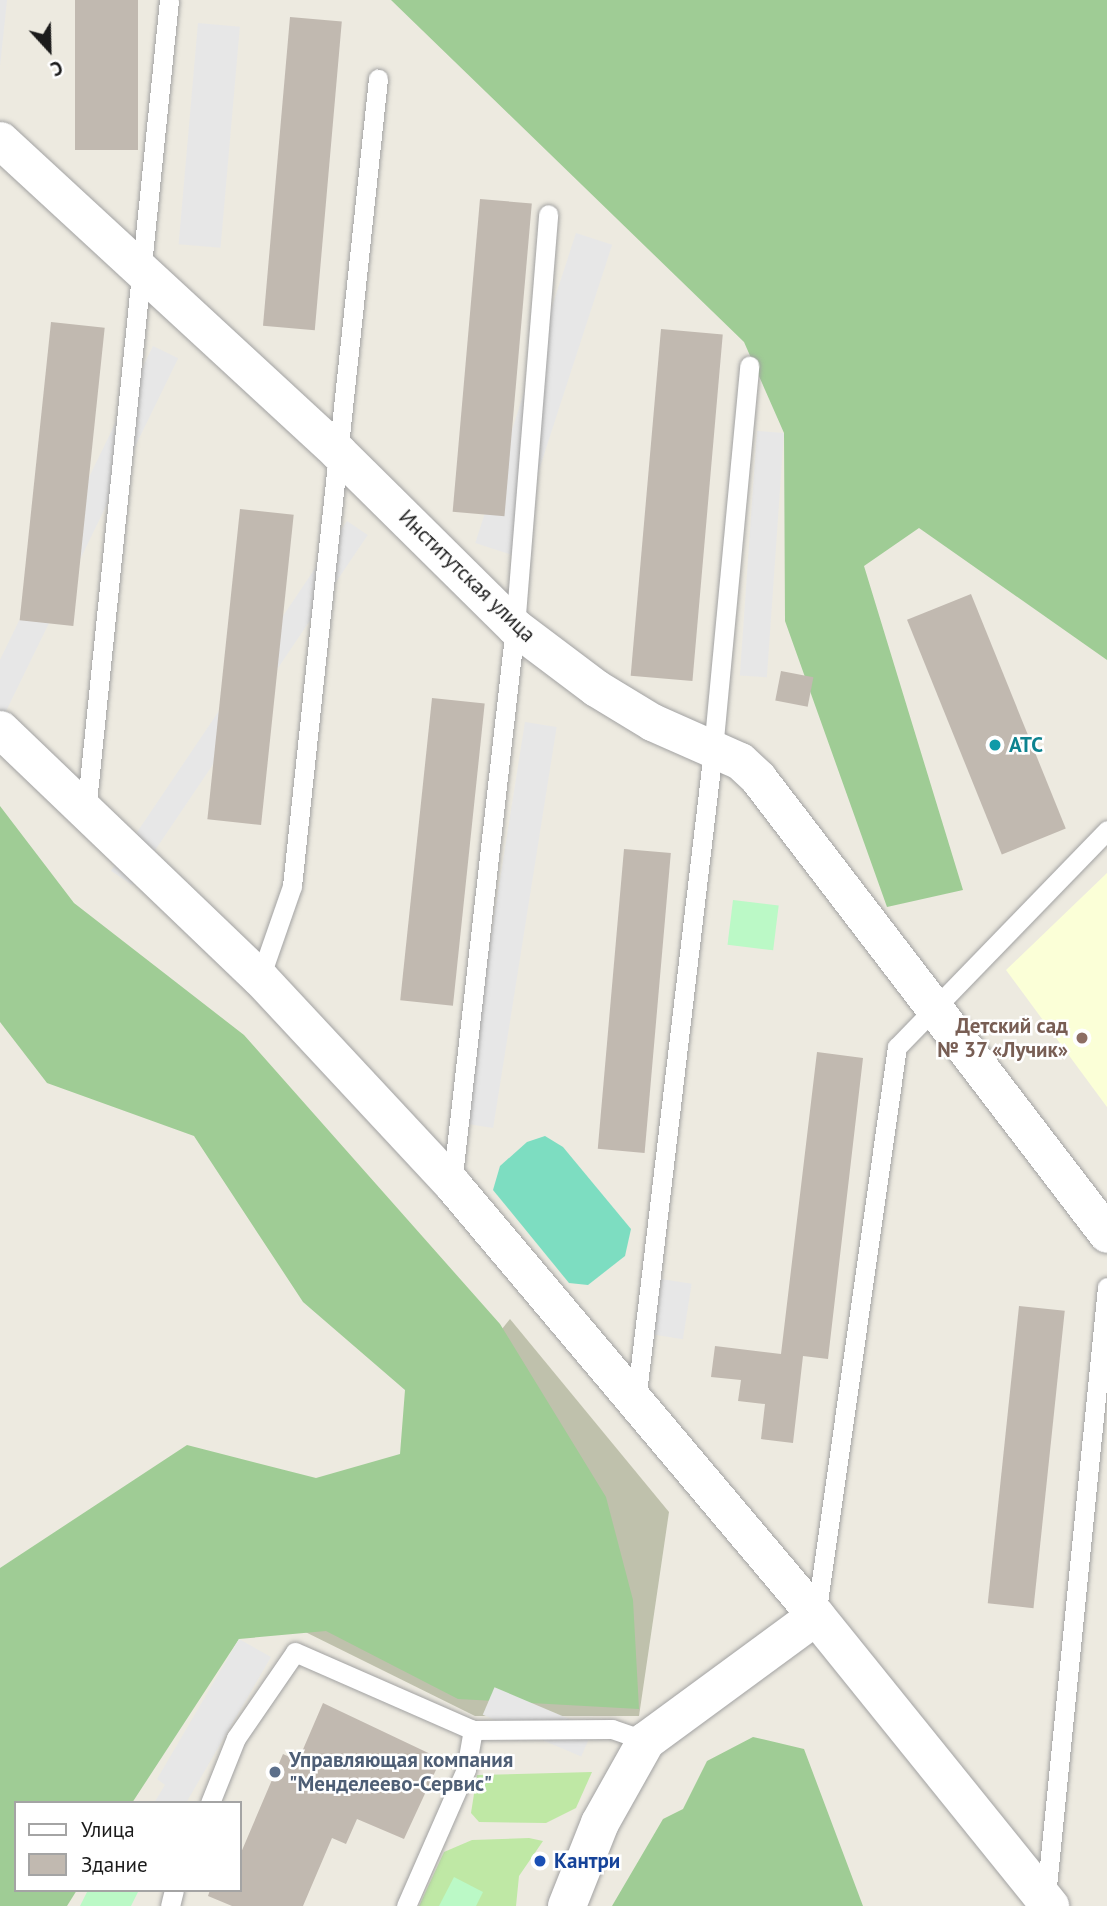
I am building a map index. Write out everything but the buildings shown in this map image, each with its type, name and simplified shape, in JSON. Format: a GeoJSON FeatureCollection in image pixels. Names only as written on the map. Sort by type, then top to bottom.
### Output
{"type":"FeatureCollection","features":[{"type":"Feature","properties":{"kind":"street","name":"Институтская улица"},"geometry":{"type":"LineString","coordinates":[[0,140],[338,452],[515,627],[596,688],[713,750],[740,761],[758,778],[1107,1234]]}},
{"type":"Feature","properties":{"kind":"street"},"geometry":{"type":"LineString","coordinates":[[0,729],[260,978],[452,1184],[816,1616],[1048,1903]]}},
{"type":"Feature","properties":{"kind":"street"},"geometry":{"type":"LineString","coordinates":[[567,1906],[600,1823],[646,1741],[816,1616]]}},
{"type":"Feature","properties":{"kind":"lane"},"geometry":{"type":"LineString","coordinates":[[86,812],[139,268],[169,0]]}},
{"type":"Feature","properties":{"kind":"lane"},"geometry":{"type":"LineString","coordinates":[[260,978],[292,886],[378,79]]}},
{"type":"Feature","properties":{"kind":"lane"},"geometry":{"type":"LineString","coordinates":[[452,1184],[515,627],[548,214]]}},
{"type":"Feature","properties":{"kind":"lane"},"geometry":{"type":"LineString","coordinates":[[636,1401],[713,750],[749,366]]}},
{"type":"Feature","properties":{"kind":"lane"},"geometry":{"type":"LineString","coordinates":[[816,1616],[897,1047],[1107,830]]}},
{"type":"Feature","properties":{"kind":"lane"},"geometry":{"type":"LineString","coordinates":[[1048,1903],[1107,1287]]}},
{"type":"Feature","properties":{"kind":"lane"},"geometry":{"type":"LineString","coordinates":[[211,1801],[236,1738],[295,1652],[473,1730],[612,1729],[646,1741]]}},
{"type":"Feature","properties":{"kind":"lane"},"geometry":{"type":"LineString","coordinates":[[406,1906],[462,1780],[473,1730]]}},
{"type":"Feature","properties":{"kind":"shaded area"},"geometry":{"type":"Polygon","coordinates":[[[0,0],[7,0],[0,66],[0,0]]]}},
{"type":"Feature","properties":{"kind":"shaded area"},"geometry":{"type":"Polygon","coordinates":[[[198,23],[240,27],[220,248],[179,244],[198,23]]]}},
{"type":"Feature","properties":{"kind":"shaded area"},"geometry":{"type":"Polygon","coordinates":[[[576,233],[612,245],[511,555],[475,543],[576,233]]]}},
{"type":"Feature","properties":{"kind":"shaded area"},"geometry":{"type":"Polygon","coordinates":[[[153,346],[178,358],[0,724],[0,660],[153,346]]]}},
{"type":"Feature","properties":{"kind":"shaded area"},"geometry":{"type":"Polygon","coordinates":[[[757,431],[784,433],[767,677],[740,675],[757,431]]]}},
{"type":"Feature","properties":{"kind":"shaded area"},"geometry":{"type":"Polygon","coordinates":[[[347,521],[368,535],[132,885],[111,871],[347,521]]]}},
{"type":"Feature","properties":{"kind":"shaded area"},"geometry":{"type":"Polygon","coordinates":[[[525,722],[557,727],[493,1128],[461,1123],[525,722]]]}},
{"type":"Feature","properties":{"kind":"shaded area","name":"Детский сад № 37 «Лучик»"},"geometry":{"type":"Polygon","coordinates":[[[1107,873],[1107,1107],[1006,970],[1107,873]]]}},
{"type":"Feature","properties":{"kind":"shaded area"},"geometry":{"type":"Polygon","coordinates":[[[661,1279],[692,1284],[683,1339],[652,1334],[661,1279]]]}},
{"type":"Feature","properties":{"kind":"shaded area"},"geometry":{"type":"Polygon","coordinates":[[[510,1319],[669,1512],[639,1716],[475,1716],[271,1615],[510,1319]]]}},
{"type":"Feature","properties":{"kind":"shaded area"},"geometry":{"type":"Polygon","coordinates":[[[239,1639],[271,1657],[187,1801],[155,1801],[165,1785],[157,1779],[239,1639]]]}},
{"type":"Feature","properties":{"kind":"shaded area"},"geometry":{"type":"Polygon","coordinates":[[[495,1687],[593,1729],[581,1757],[483,1715],[495,1687]]]}},
{"type":"Feature","properties":{"kind":"green space"},"geometry":{"type":"Polygon","coordinates":[[[391,0],[1107,0],[1107,660],[919,528],[864,566],[963,890],[887,907],[785,621],[784,433],[744,342],[391,0]]]}},
{"type":"Feature","properties":{"kind":"green space"},"geometry":{"type":"Polygon","coordinates":[[[0,806],[74,903],[244,1035],[500,1324],[606,1497],[633,1600],[639,1709],[458,1699],[326,1631],[239,1639],[133,1801],[14,1801],[14,1892],[76,1892],[67,1906],[0,1906],[0,1568],[187,1445],[316,1478],[400,1454],[405,1390],[303,1302],[194,1136],[47,1083],[0,1022],[0,806]]]}},
{"type":"Feature","properties":{"kind":"green space"},"geometry":{"type":"Polygon","coordinates":[[[733,900],[779,906],[773,950],[728,945],[733,900]]]}},
{"type":"Feature","properties":{"kind":"green space"},"geometry":{"type":"Polygon","coordinates":[[[545,1136],[563,1147],[631,1229],[625,1256],[588,1285],[569,1283],[493,1190],[500,1166],[527,1142],[545,1136]]]}},
{"type":"Feature","properties":{"kind":"green space"},"geometry":{"type":"Polygon","coordinates":[[[753,1737],[804,1749],[863,1906],[612,1906],[663,1819],[683,1809],[707,1761],[753,1737]]]}},
{"type":"Feature","properties":{"kind":"green space"},"geometry":{"type":"Polygon","coordinates":[[[592,1772],[576,1808],[546,1823],[479,1822],[471,1813],[477,1775],[592,1772]]]}},
{"type":"Feature","properties":{"kind":"green space"},"geometry":{"type":"Polygon","coordinates":[[[529,1838],[543,1841],[519,1876],[516,1906],[419,1906],[444,1852],[472,1840],[529,1838]]]}},
{"type":"Feature","properties":{"kind":"green space"},"geometry":{"type":"Polygon","coordinates":[[[454,1877],[483,1892],[476,1906],[439,1906],[454,1877]]]}},
{"type":"Feature","properties":{"kind":"green space"},"geometry":{"type":"Polygon","coordinates":[[[87,1892],[138,1892],[131,1906],[80,1906],[87,1892]]]}},
{"type":"Feature","properties":{"kind":"place","name":"АТС"},"geometry":{"type":"Point","coordinates":[995,745]}},
{"type":"Feature","properties":{"kind":"place","name":"Детский сад № 37 «Лучик»"},"geometry":{"type":"Point","coordinates":[1082,1038]}},
{"type":"Feature","properties":{"kind":"place","name":"Управляющая компания \"Менделеево-Сервис\""},"geometry":{"type":"Point","coordinates":[275,1772]}},
{"type":"Feature","properties":{"kind":"place","name":"Кантри"},"geometry":{"type":"Point","coordinates":[540,1861]}}]}
